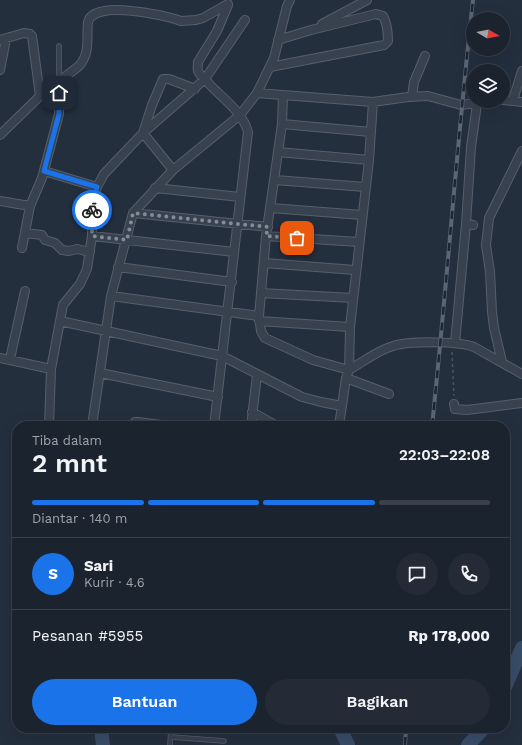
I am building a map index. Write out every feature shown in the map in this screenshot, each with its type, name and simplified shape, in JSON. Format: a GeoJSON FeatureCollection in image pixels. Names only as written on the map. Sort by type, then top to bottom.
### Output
{"type":"FeatureCollection","features":[{"type":"Feature","properties":{"kind":"street"},"geometry":{"type":"LineString","coordinates":[[93,421],[107,332],[111,296],[133,213],[173,170],[240,115],[257,93],[274,58],[287,6],[290,0]]}},
{"type":"Feature","properties":{"kind":"street"},"geometry":{"type":"LineString","coordinates":[[311,30],[367,0]]}},
{"type":"Feature","properties":{"kind":"street"},"geometry":{"type":"LineString","coordinates":[[215,421],[232,282],[248,132],[240,115],[205,79],[198,71],[197,67],[198,62],[217,30],[228,2]]}},
{"type":"Feature","properties":{"kind":"street"},"geometry":{"type":"LineString","coordinates":[[0,135],[40,96],[79,66],[86,55],[89,17],[94,11],[102,6],[116,3],[133,5],[182,21],[190,21],[203,18],[228,2]]}},
{"type":"Feature","properties":{"kind":"street"},"geometry":{"type":"LineString","coordinates":[[270,67],[384,45],[388,41],[385,20],[380,14],[311,30],[278,40]]}},
{"type":"Feature","properties":{"kind":"street"},"geometry":{"type":"LineString","coordinates":[[49,421],[51,369],[63,305],[85,276],[89,261],[92,236],[92,207],[97,187],[104,174],[143,133],[205,79],[245,20]]}},
{"type":"Feature","properties":{"kind":"street"},"geometry":{"type":"LineString","coordinates":[[0,70],[3,39],[24,33],[30,34],[32,36],[40,96]]}},
{"type":"Feature","properties":{"kind":"street"},"geometry":{"type":"LineString","coordinates":[[412,96],[414,82],[425,56]]}},
{"type":"Feature","properties":{"kind":"street"},"geometry":{"type":"LineString","coordinates":[[522,71],[513,100],[522,102]]}},
{"type":"Feature","properties":{"kind":"street"},"geometry":{"type":"LineString","coordinates":[[143,133],[152,105],[163,79],[169,79],[195,89]]}},
{"type":"Feature","properties":{"kind":"street"},"geometry":{"type":"LineString","coordinates":[[22,248],[30,206],[38,190],[44,171],[59,114],[60,82]]}},
{"type":"Feature","properties":{"kind":"street"},"geometry":{"type":"LineString","coordinates":[[257,93],[373,102],[412,96],[428,96],[461,105],[466,105]]}},
{"type":"Feature","properties":{"kind":"street"},"geometry":{"type":"LineString","coordinates":[[283,95],[282,124],[266,236],[259,318],[261,331],[266,338],[313,360],[349,370],[392,346],[413,343],[466,344],[522,374]]}},
{"type":"Feature","properties":{"kind":"street"},"geometry":{"type":"LineString","coordinates":[[340,421],[346,378],[349,370],[350,327],[355,270],[369,160],[373,102]]}},
{"type":"Feature","properties":{"kind":"street"},"geometry":{"type":"LineString","coordinates":[[455,343],[470,225],[471,147],[476,108]]}},
{"type":"Feature","properties":{"kind":"street"},"geometry":{"type":"LineString","coordinates":[[282,124],[371,132]]}},
{"type":"Feature","properties":{"kind":"street"},"geometry":{"type":"LineString","coordinates":[[143,133],[173,170]]}},
{"type":"Feature","properties":{"kind":"street"},"geometry":{"type":"LineString","coordinates":[[502,362],[494,328],[490,272],[486,245],[489,218],[522,151]]}},
{"type":"Feature","properties":{"kind":"street"},"geometry":{"type":"LineString","coordinates":[[278,152],[369,160]]}},
{"type":"Feature","properties":{"kind":"street"},"geometry":{"type":"LineString","coordinates":[[44,171],[97,187]]}},
{"type":"Feature","properties":{"kind":"street"},"geometry":{"type":"LineString","coordinates":[[274,180],[366,186]]}},
{"type":"Feature","properties":{"kind":"street"},"geometry":{"type":"LineString","coordinates":[[155,188],[240,197]]}},
{"type":"Feature","properties":{"kind":"street"},"geometry":{"type":"LineString","coordinates":[[0,201],[30,206]]}},
{"type":"Feature","properties":{"kind":"street"},"geometry":{"type":"LineString","coordinates":[[271,208],[362,215]]}},
{"type":"Feature","properties":{"kind":"street"},"geometry":{"type":"LineString","coordinates":[[133,213],[237,225],[268,227]]}},
{"type":"Feature","properties":{"kind":"street"},"geometry":{"type":"LineString","coordinates":[[25,233],[42,235],[45,240],[55,243],[62,250],[69,251],[77,249],[90,252]]}},
{"type":"Feature","properties":{"kind":"street"},"geometry":{"type":"LineString","coordinates":[[92,236],[234,252]]}},
{"type":"Feature","properties":{"kind":"street"},"geometry":{"type":"LineString","coordinates":[[266,236],[358,242]]}},
{"type":"Feature","properties":{"kind":"street"},"geometry":{"type":"LineString","coordinates":[[264,263],[355,270]]}},
{"type":"Feature","properties":{"kind":"street"},"geometry":{"type":"LineString","coordinates":[[118,267],[232,282]]}},
{"type":"Feature","properties":{"kind":"street"},"geometry":{"type":"LineString","coordinates":[[10,359],[25,291]]}},
{"type":"Feature","properties":{"kind":"street"},"geometry":{"type":"LineString","coordinates":[[261,293],[353,298]]}},
{"type":"Feature","properties":{"kind":"street"},"geometry":{"type":"LineString","coordinates":[[111,296],[228,312],[259,318],[350,327]]}},
{"type":"Feature","properties":{"kind":"street"},"geometry":{"type":"LineString","coordinates":[[60,322],[222,356],[302,397],[342,406]]}},
{"type":"Feature","properties":{"kind":"street"},"geometry":{"type":"LineString","coordinates":[[0,358],[51,369]]}},
{"type":"Feature","properties":{"kind":"street"},"geometry":{"type":"LineString","coordinates":[[100,373],[218,397]]}},
{"type":"Feature","properties":{"kind":"street"},"geometry":{"type":"LineString","coordinates":[[251,421],[257,375]]}},
{"type":"Feature","properties":{"kind":"street"},"geometry":{"type":"LineString","coordinates":[[346,378],[389,394]]}},
{"type":"Feature","properties":{"kind":"street"},"geometry":{"type":"LineString","coordinates":[[454,404],[455,408],[458,410],[467,410],[522,403]]}},
{"type":"Feature","properties":{"kind":"street"},"geometry":{"type":"LineString","coordinates":[[252,412],[268,421]]}},
{"type":"Feature","properties":{"kind":"lane"},"geometry":{"type":"LineString","coordinates":[[59,46],[60,82]]}},
{"type":"Feature","properties":{"kind":"lane"},"geometry":{"type":"LineString","coordinates":[[170,745],[171,733]]}},
{"type":"Feature","properties":{"kind":"lane"},"geometry":{"type":"LineString","coordinates":[[171,737],[224,740]]}},
{"type":"Feature","properties":{"kind":"path"},"geometry":{"type":"LineString","coordinates":[[454,404],[452,349],[455,343]]}},
{"type":"Feature","properties":{"kind":"waterway"},"geometry":{"type":"LineString","coordinates":[[510,676],[522,648]]}},
{"type":"Feature","properties":{"kind":"waterway"},"geometry":{"type":"LineString","coordinates":[[102,733],[103,745]]}},
{"type":"Feature","properties":{"kind":"waterway"},"geometry":{"type":"LineString","coordinates":[[342,733],[348,745]]}},
{"type":"Feature","properties":{"kind":"waterway"},"geometry":{"type":"LineString","coordinates":[[468,745],[479,733]]}},
{"type":"Feature","properties":{"kind":"railway"},"geometry":{"type":"LineString","coordinates":[[432,421],[473,0]]}},
{"type":"Feature","properties":{"kind":"railway"},"geometry":{"type":"LineString","coordinates":[[405,745],[406,733]]}},
{"type":"Feature","properties":{"kind":"way so far"},"geometry":{"type":"LineString","coordinates":[[92,210],[92,236],[127,240],[133,213],[237,225],[268,227],[266,236],[297,238]]}},
{"type":"Feature","properties":{"kind":"route"},"geometry":{"type":"LineString","coordinates":[[59,93],[59,114],[44,171],[97,187],[94,195],[92,210]]}}]}
